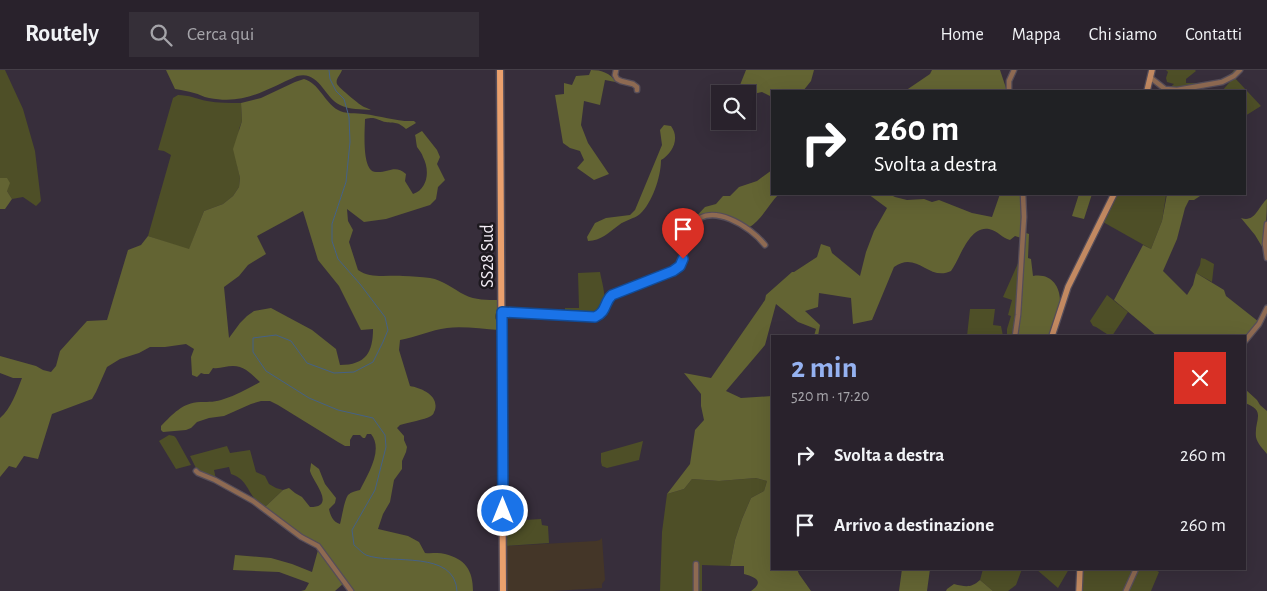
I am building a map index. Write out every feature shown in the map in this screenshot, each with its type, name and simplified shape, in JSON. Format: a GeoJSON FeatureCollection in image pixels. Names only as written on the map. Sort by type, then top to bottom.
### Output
{"type":"FeatureCollection","features":[{"type":"Feature","properties":{"kind":"main road","name":"SS28 Sud"},"geometry":{"type":"LineString","coordinates":[[500,70],[503,591]]}},
{"type":"Feature","properties":{"kind":"street"},"geometry":{"type":"LineString","coordinates":[[616,70],[615,75],[617,79],[635,84],[636,90]]}},
{"type":"Feature","properties":{"kind":"street"},"geometry":{"type":"LineString","coordinates":[[1009,90],[1008,82],[1014,70]]}},
{"type":"Feature","properties":{"kind":"street"},"geometry":{"type":"LineString","coordinates":[[1147,90],[1152,70]]}},
{"type":"Feature","properties":{"kind":"street"},"geometry":{"type":"LineString","coordinates":[[1151,78],[1165,89],[1177,90],[1222,82],[1234,76],[1240,70]]}},
{"type":"Feature","properties":{"kind":"street"},"geometry":{"type":"LineString","coordinates":[[1015,335],[1024,217],[1023,195]]}},
{"type":"Feature","properties":{"kind":"street"},"geometry":{"type":"LineString","coordinates":[[1052,335],[1068,287],[1114,195]]}},
{"type":"Feature","properties":{"kind":"street"},"geometry":{"type":"LineString","coordinates":[[502,312],[598,316],[603,312],[608,299],[612,295],[678,268],[683,259],[691,226],[695,221],[706,216],[730,219],[752,233],[765,246]]}},
{"type":"Feature","properties":{"kind":"street"},"geometry":{"type":"LineString","coordinates":[[1267,224],[1265,246],[1267,258]]}},
{"type":"Feature","properties":{"kind":"street"},"geometry":{"type":"LineString","coordinates":[[1246,340],[1259,324],[1267,308]]}},
{"type":"Feature","properties":{"kind":"street"},"geometry":{"type":"LineString","coordinates":[[196,471],[198,474],[215,480],[254,502],[298,535],[318,546],[351,591]]}},
{"type":"Feature","properties":{"kind":"street"},"geometry":{"type":"LineString","coordinates":[[696,564],[696,591]]}},
{"type":"Feature","properties":{"kind":"street"},"geometry":{"type":"LineString","coordinates":[[1080,570],[1080,591]]}},
{"type":"Feature","properties":{"kind":"street"},"geometry":{"type":"LineString","coordinates":[[1126,591],[1136,570]]}},
{"type":"Feature","properties":{"kind":"shaded area"},"geometry":{"type":"Polygon","coordinates":[[[0,70],[5,70],[23,109],[35,151],[41,201],[36,206],[23,197],[12,199],[7,191],[7,178],[0,178],[0,70]]]}},
{"type":"Feature","properties":{"kind":"shaded area"},"geometry":{"type":"Polygon","coordinates":[[[166,70],[342,70],[337,78],[337,84],[364,107],[371,110],[351,109],[340,105],[334,101],[316,80],[305,75],[297,76],[254,95],[222,100],[175,89],[166,70]]]}},
{"type":"Feature","properties":{"kind":"shaded area"},"geometry":{"type":"Polygon","coordinates":[[[591,70],[605,73],[616,82],[605,80],[600,105],[584,101],[581,125],[588,143],[609,174],[594,180],[577,168],[584,160],[580,151],[570,148],[563,143],[555,95],[564,94],[564,83],[572,85],[576,76],[589,75],[591,70]]]}},
{"type":"Feature","properties":{"kind":"shaded area"},"geometry":{"type":"Polygon","coordinates":[[[746,70],[814,70],[811,81],[804,90],[771,90],[771,96],[762,92],[756,93],[756,85],[740,85],[746,70]]]}},
{"type":"Feature","properties":{"kind":"shaded area"},"geometry":{"type":"Polygon","coordinates":[[[932,70],[1000,70],[1007,90],[906,90],[930,74],[932,70]]]}},
{"type":"Feature","properties":{"kind":"shaded area"},"geometry":{"type":"Polygon","coordinates":[[[1166,70],[1195,70],[1186,79],[1186,83],[1206,83],[1225,78],[1234,70],[1238,70],[1225,80],[1189,87],[1168,89],[1174,84],[1167,82],[1168,72],[1166,70]]]}},
{"type":"Feature","properties":{"kind":"shaded area"},"geometry":{"type":"Polygon","coordinates":[[[1234,77],[1261,106],[1246,115],[1246,90],[1223,90],[1234,77]]]}},
{"type":"Feature","properties":{"kind":"shaded area"},"geometry":{"type":"Polygon","coordinates":[[[304,79],[309,81],[318,88],[333,107],[347,113],[414,121],[416,123],[406,129],[396,123],[374,118],[365,119],[366,158],[371,170],[376,172],[395,169],[402,171],[406,174],[405,181],[413,194],[418,192],[425,184],[427,173],[422,154],[417,147],[415,135],[422,131],[437,150],[440,157],[437,164],[445,180],[438,187],[436,199],[430,205],[386,219],[364,222],[347,209],[348,221],[353,230],[349,242],[358,270],[374,276],[410,276],[435,279],[469,297],[499,300],[495,316],[499,324],[499,330],[466,327],[447,328],[400,340],[399,350],[410,386],[428,393],[432,396],[436,405],[433,415],[400,425],[397,428],[404,436],[407,447],[402,461],[402,469],[394,480],[390,502],[383,514],[378,529],[408,536],[419,542],[425,553],[442,553],[463,562],[469,571],[473,591],[353,591],[319,546],[302,536],[265,507],[283,490],[289,488],[302,497],[310,507],[318,506],[322,503],[321,493],[310,471],[311,463],[319,469],[325,484],[336,498],[335,503],[329,509],[332,518],[340,524],[348,495],[360,490],[373,462],[376,447],[375,440],[371,434],[367,434],[365,438],[360,435],[353,435],[350,440],[350,446],[345,446],[270,401],[261,401],[224,416],[197,422],[186,430],[163,432],[161,426],[174,413],[188,404],[221,400],[260,382],[248,371],[237,366],[213,368],[209,374],[201,373],[197,377],[192,375],[191,357],[194,349],[186,344],[150,347],[120,359],[107,367],[92,399],[52,414],[38,459],[24,456],[16,468],[9,466],[0,477],[0,418],[10,405],[22,378],[13,378],[0,373],[0,356],[51,372],[56,366],[60,351],[87,321],[107,320],[128,250],[141,245],[148,236],[189,249],[204,211],[223,204],[233,196],[239,187],[240,178],[233,149],[242,121],[241,103],[261,98],[304,79]],[[303,211],[257,236],[266,254],[248,265],[239,276],[224,287],[229,338],[240,323],[254,311],[271,308],[312,330],[336,349],[340,365],[356,363],[362,360],[372,344],[373,329],[361,330],[339,286],[318,260],[303,211]]]}},
{"type":"Feature","properties":{"kind":"shaded area"},"geometry":{"type":"Polygon","coordinates":[[[178,95],[211,102],[241,103],[242,121],[239,129],[237,164],[240,178],[239,187],[233,196],[223,204],[204,211],[189,250],[148,236],[171,155],[158,150],[173,98],[178,95]]]}},
{"type":"Feature","properties":{"kind":"shaded area"},"geometry":{"type":"Polygon","coordinates":[[[664,125],[671,126],[674,131],[675,140],[672,149],[661,160],[658,182],[652,197],[638,216],[621,223],[601,238],[588,241],[587,237],[595,223],[606,218],[630,215],[635,210],[662,145],[660,130],[664,125]]]}},
{"type":"Feature","properties":{"kind":"shaded area"},"geometry":{"type":"Polygon","coordinates":[[[771,171],[771,195],[778,195],[753,225],[748,228],[724,216],[697,218],[692,221],[705,207],[716,204],[723,196],[730,196],[739,187],[757,181],[771,171]]]}},
{"type":"Feature","properties":{"kind":"shaded area"},"geometry":{"type":"Polygon","coordinates":[[[0,178],[7,178],[10,183],[7,191],[12,199],[5,209],[0,209],[0,178]]]}},
{"type":"Feature","properties":{"kind":"shaded area"},"geometry":{"type":"Polygon","coordinates":[[[869,195],[891,195],[907,200],[924,199],[932,202],[939,200],[972,213],[992,217],[1000,195],[1021,195],[1021,238],[1015,236],[1010,240],[992,230],[982,229],[971,237],[951,271],[936,273],[910,262],[894,267],[872,320],[853,324],[851,298],[819,293],[818,307],[805,311],[820,325],[818,335],[814,335],[816,329],[798,322],[776,304],[765,345],[726,391],[741,398],[771,396],[771,570],[797,570],[811,591],[751,591],[757,585],[757,580],[744,574],[744,566],[730,566],[735,540],[751,498],[764,491],[767,481],[756,478],[719,481],[692,479],[684,489],[667,494],[690,464],[695,430],[704,420],[701,394],[684,373],[711,378],[765,300],[766,295],[792,272],[817,257],[821,244],[830,247],[832,253],[860,276],[874,231],[887,208],[869,195]]]}},
{"type":"Feature","properties":{"kind":"shaded area"},"geometry":{"type":"Polygon","coordinates":[[[1079,195],[1092,195],[1084,219],[1072,216],[1079,195]]]}},
{"type":"Feature","properties":{"kind":"shaded area"},"geometry":{"type":"Polygon","coordinates":[[[1116,195],[1166,195],[1162,221],[1151,249],[1103,222],[1116,195]]]}},
{"type":"Feature","properties":{"kind":"shaded area"},"geometry":{"type":"Polygon","coordinates":[[[1167,195],[1202,195],[1194,200],[1189,200],[1177,239],[1163,271],[1187,295],[1193,285],[1196,273],[1224,290],[1226,296],[1259,322],[1246,339],[1246,335],[1156,335],[1114,300],[1143,245],[1151,249],[1162,221],[1167,195]]]}},
{"type":"Feature","properties":{"kind":"shaded area"},"geometry":{"type":"Polygon","coordinates":[[[1267,199],[1264,250],[1241,218],[1246,219],[1253,216],[1267,199]]]}},
{"type":"Feature","properties":{"kind":"shaded area"},"geometry":{"type":"Polygon","coordinates":[[[1026,233],[1029,234],[1028,258],[1031,259],[1033,276],[1044,276],[1053,281],[1060,295],[1060,301],[1050,335],[1018,335],[1026,233]]]}},
{"type":"Feature","properties":{"kind":"shaded area"},"geometry":{"type":"Polygon","coordinates":[[[1201,258],[1214,264],[1212,282],[1196,273],[1201,258]]]}},
{"type":"Feature","properties":{"kind":"shaded area"},"geometry":{"type":"Polygon","coordinates":[[[1019,261],[1013,335],[1007,335],[1011,316],[1008,315],[1012,300],[1003,297],[1019,261]]]}},
{"type":"Feature","properties":{"kind":"shaded area"},"geometry":{"type":"Polygon","coordinates":[[[600,272],[604,290],[604,303],[600,313],[594,315],[565,314],[565,308],[579,308],[578,273],[600,272]]]}},
{"type":"Feature","properties":{"kind":"shaded area"},"geometry":{"type":"Polygon","coordinates":[[[1107,295],[1128,312],[1113,335],[1108,335],[1093,326],[1090,321],[1107,295]]]}},
{"type":"Feature","properties":{"kind":"shaded area"},"geometry":{"type":"Polygon","coordinates":[[[970,309],[995,309],[993,325],[1001,326],[1003,335],[967,335],[970,309]]]}},
{"type":"Feature","properties":{"kind":"shaded area"},"geometry":{"type":"Polygon","coordinates":[[[1246,390],[1267,411],[1267,454],[1260,446],[1256,437],[1258,413],[1252,406],[1246,403],[1246,390]]]}},
{"type":"Feature","properties":{"kind":"shaded area"},"geometry":{"type":"Polygon","coordinates":[[[169,435],[176,438],[191,465],[176,469],[159,441],[169,435]]]}},
{"type":"Feature","properties":{"kind":"shaded area"},"geometry":{"type":"Polygon","coordinates":[[[643,441],[639,460],[607,468],[602,466],[601,453],[643,441]]]}},
{"type":"Feature","properties":{"kind":"shaded area"},"geometry":{"type":"Polygon","coordinates":[[[227,446],[230,453],[250,450],[256,472],[265,476],[269,484],[283,490],[265,507],[255,499],[240,478],[231,474],[229,467],[214,470],[216,479],[197,470],[190,456],[227,446]]]}},
{"type":"Feature","properties":{"kind":"shaded area"},"geometry":{"type":"Polygon","coordinates":[[[756,478],[767,481],[764,491],[751,498],[735,540],[730,566],[702,565],[702,591],[698,591],[698,564],[694,579],[694,591],[660,591],[662,532],[667,494],[684,489],[692,479],[719,481],[756,478]]]}},
{"type":"Feature","properties":{"kind":"shaded area"},"geometry":{"type":"Polygon","coordinates":[[[541,519],[542,525],[548,526],[549,543],[506,546],[506,521],[541,519]]]}},
{"type":"Feature","properties":{"kind":"shaded area"},"geometry":{"type":"Polygon","coordinates":[[[602,538],[605,580],[602,588],[507,591],[506,546],[596,541],[602,538]]]}},
{"type":"Feature","properties":{"kind":"shaded area"},"geometry":{"type":"Polygon","coordinates":[[[318,550],[344,583],[335,591],[301,591],[305,590],[309,583],[279,572],[233,570],[235,555],[271,558],[312,572],[318,550]]]}},
{"type":"Feature","properties":{"kind":"shaded area"},"geometry":{"type":"Polygon","coordinates":[[[902,570],[930,570],[927,591],[899,591],[902,570]]]}},
{"type":"Feature","properties":{"kind":"shaded area"},"geometry":{"type":"Polygon","coordinates":[[[983,570],[1022,570],[1016,585],[1008,591],[993,591],[980,580],[983,570]]]}},
{"type":"Feature","properties":{"kind":"shaded area"},"geometry":{"type":"Polygon","coordinates":[[[1037,570],[1068,570],[1058,588],[1037,570]]]}},
{"type":"Feature","properties":{"kind":"shaded area"},"geometry":{"type":"Polygon","coordinates":[[[1081,570],[1134,570],[1124,591],[1081,591],[1081,570]]]}},
{"type":"Feature","properties":{"kind":"shaded area"},"geometry":{"type":"Polygon","coordinates":[[[1138,570],[1156,570],[1159,572],[1151,591],[1128,591],[1138,570]]]}},
{"type":"Feature","properties":{"kind":"shaded area"},"geometry":{"type":"Polygon","coordinates":[[[980,580],[993,591],[946,591],[954,584],[968,586],[980,580]]]}},
{"type":"Feature","properties":{"kind":"waterway"},"geometry":{"type":"LineString","coordinates":[[329,70],[330,79],[336,91],[344,99],[349,117],[350,142],[346,182],[332,224],[332,241],[338,259],[385,317],[388,330],[373,362],[354,372],[334,373],[307,363],[291,341],[276,335],[253,338],[253,352],[266,371],[309,398],[338,410],[373,418],[385,435],[386,447],[375,490],[352,530],[354,545],[366,555],[377,558],[420,561],[434,564],[445,569],[454,578],[457,591]]}},
{"type":"Feature","properties":{"kind":"route"},"geometry":{"type":"LineString","coordinates":[[503,511],[502,312],[595,317],[603,312],[608,299],[612,295],[677,269],[683,259]]}}]}
